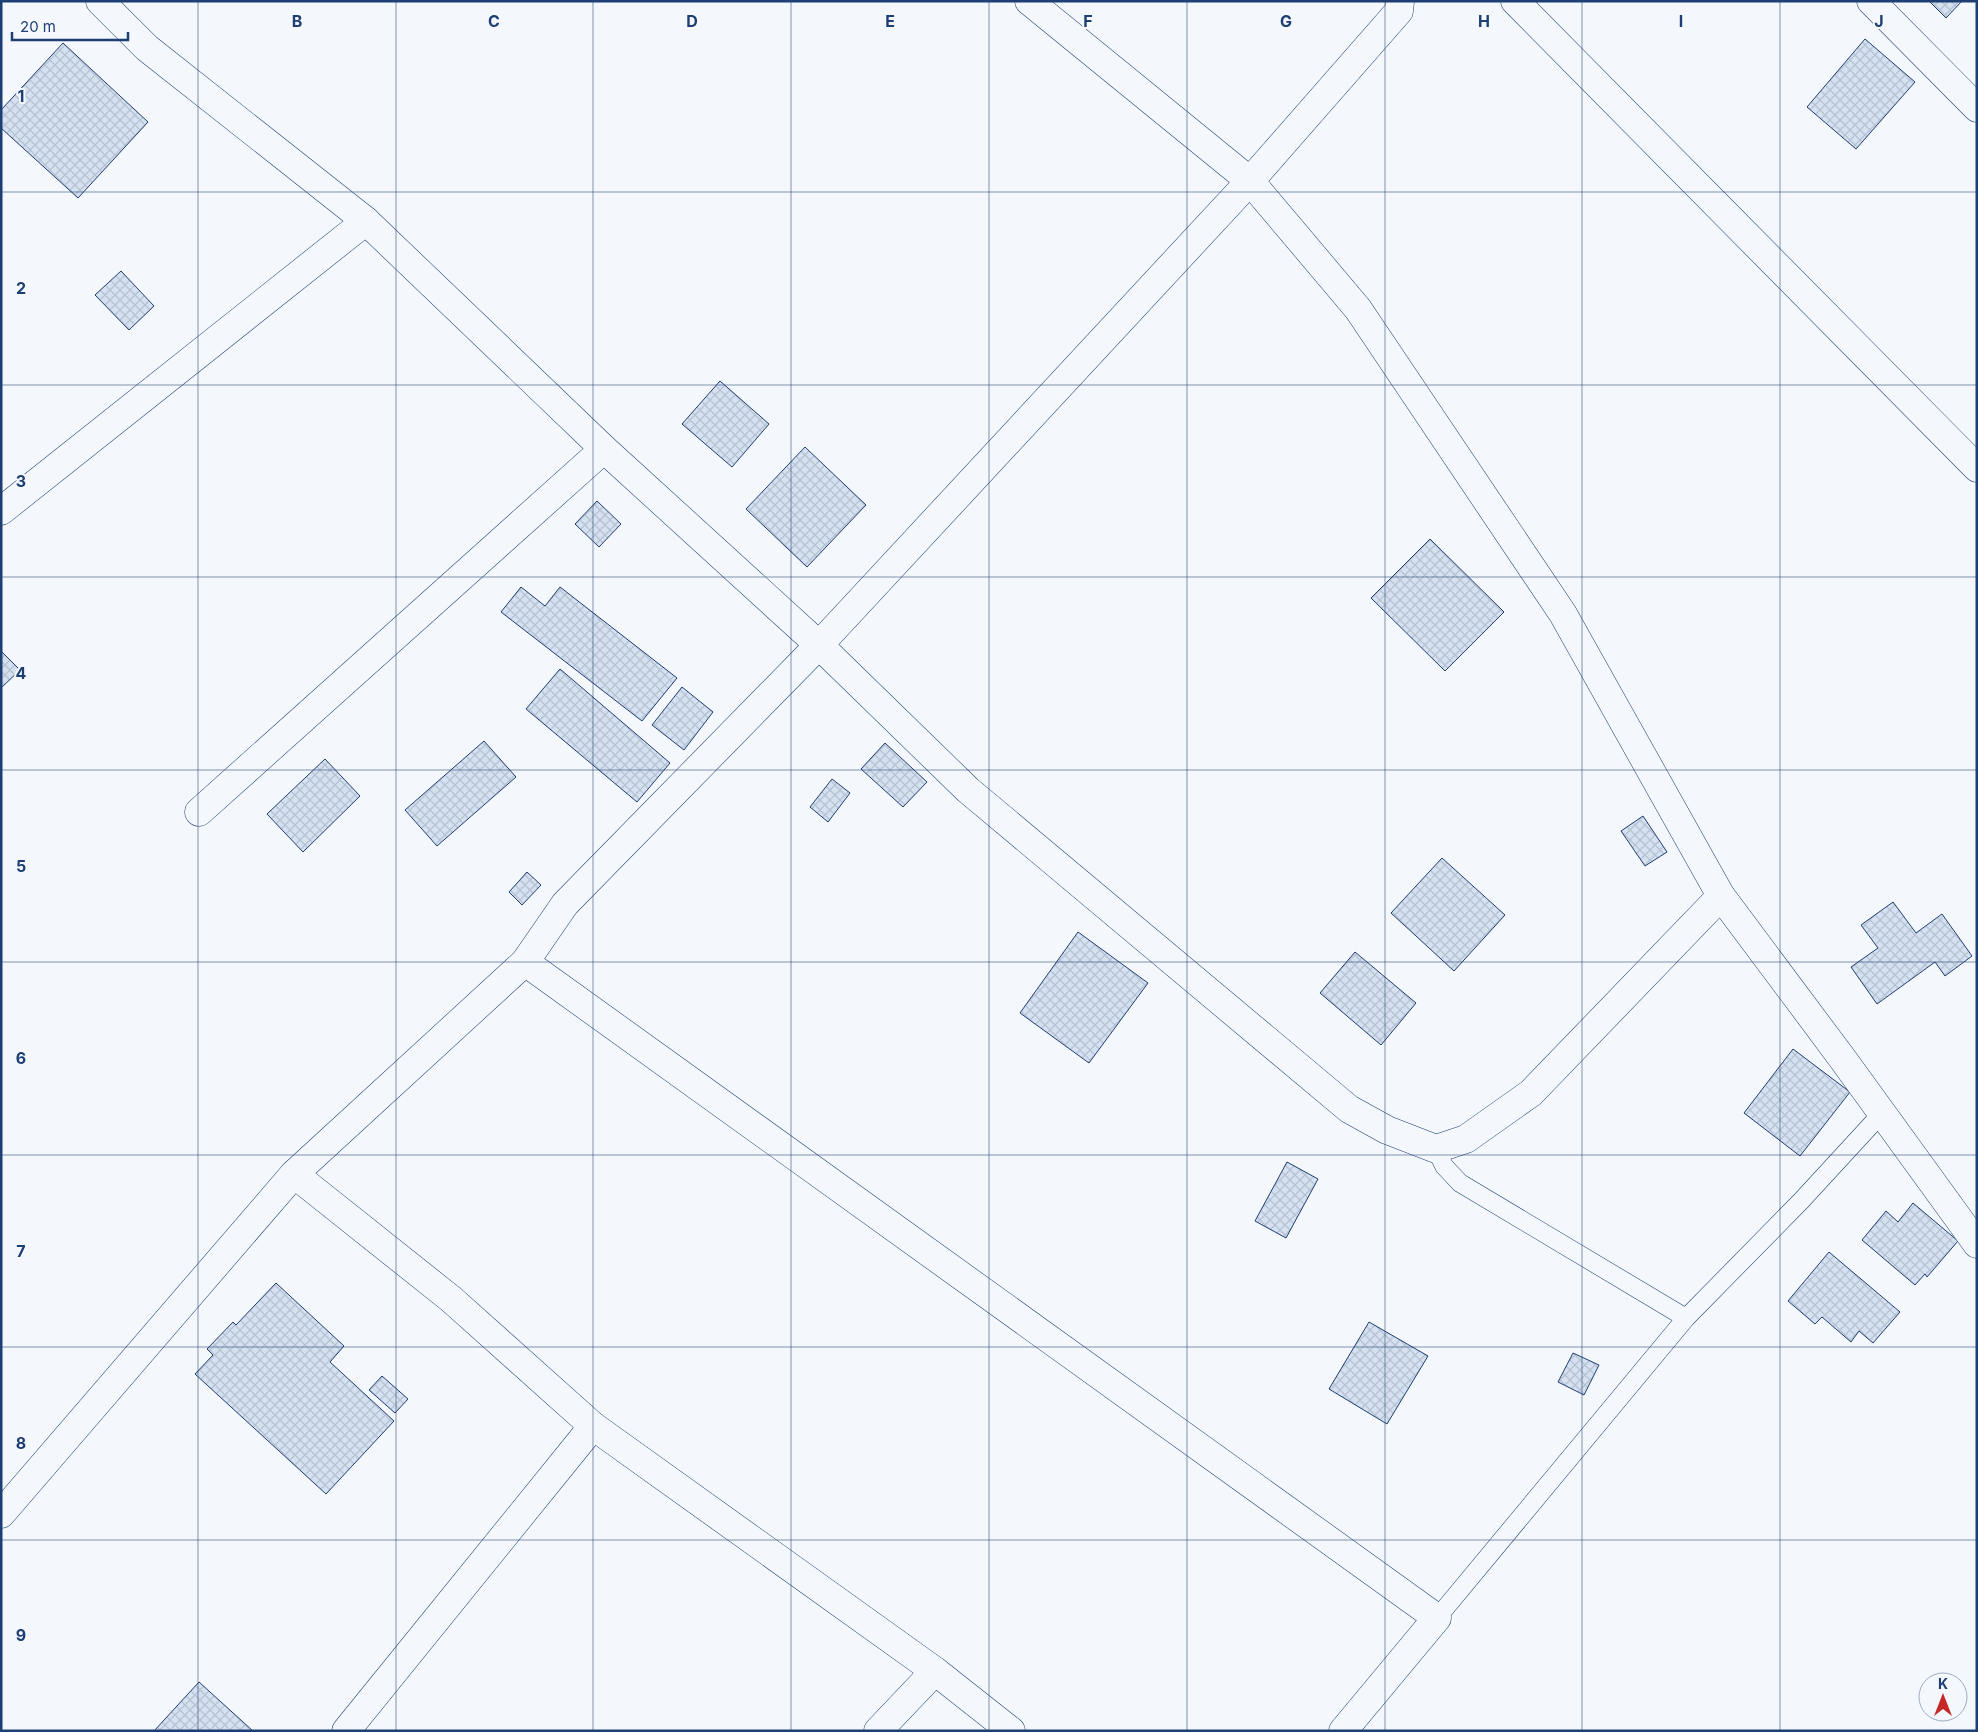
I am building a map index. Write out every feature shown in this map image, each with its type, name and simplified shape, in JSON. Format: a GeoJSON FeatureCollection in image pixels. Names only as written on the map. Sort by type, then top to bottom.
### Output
{"type":"FeatureCollection","features":[{"type":"Feature","properties":{"kind":"street"},"geometry":{"type":"LineString","coordinates":[[100,1],[147,48],[366,221],[604,449],[818,645],[968,790],[1350,1109],[1387,1130],[1436,1149],[1466,1139],[1531,1093],[1721,896]]}},
{"type":"Feature","properties":{"kind":"street"},"geometry":{"type":"LineString","coordinates":[[1029,1],[1250,181],[1358,309],[1563,614],[1721,896],[1977,1244]]}},
{"type":"Feature","properties":{"kind":"street"},"geometry":{"type":"LineString","coordinates":[[1,1514],[294,1174],[525,962],[565,904],[818,645],[1250,181],[1399,11],[1400,1]]}},
{"type":"Feature","properties":{"kind":"street"},"geometry":{"type":"LineString","coordinates":[[1515,1],[1977,468]]}},
{"type":"Feature","properties":{"kind":"street"},"geometry":{"type":"LineString","coordinates":[[1871,1],[1977,108]]}},
{"type":"Feature","properties":{"kind":"street"},"geometry":{"type":"LineString","coordinates":[[1,511],[366,221]]}},
{"type":"Feature","properties":{"kind":"street"},"geometry":{"type":"LineString","coordinates":[[199,812],[604,449]]}},
{"type":"Feature","properties":{"kind":"street"},"geometry":{"type":"LineString","coordinates":[[525,962],[1437,1618],[1343,1731]]}},
{"type":"Feature","properties":{"kind":"street"},"geometry":{"type":"LineString","coordinates":[[294,1174],[452,1299],[593,1426],[934,1671],[1010,1731]]}},
{"type":"Feature","properties":{"kind":"street"},"geometry":{"type":"LineString","coordinates":[[346,1731],[593,1426]]}},
{"type":"Feature","properties":{"kind":"street"},"geometry":{"type":"LineString","coordinates":[[878,1731],[934,1671]]}},
{"type":"Feature","properties":{"kind":"lane"},"geometry":{"type":"LineString","coordinates":[[1437,1618],[1686,1318],[1801,1201],[1882,1113]]}},
{"type":"Feature","properties":{"kind":"lane"},"geometry":{"type":"LineString","coordinates":[[1436,1149],[1444,1166],[1460,1183],[1686,1318]]}},
{"type":"Feature","properties":{"kind":"building"},"geometry":{"type":"Polygon","coordinates":[[[1929,1],[1962,1],[1946,18],[1929,1]]]}},
{"type":"Feature","properties":{"kind":"building"},"geometry":{"type":"Polygon","coordinates":[[[1865,39],[1915,82],[1856,149],[1807,107],[1865,39]]]}},
{"type":"Feature","properties":{"kind":"building"},"geometry":{"type":"Polygon","coordinates":[[[63,43],[148,122],[78,198],[1,128],[1,110],[63,43]]]}},
{"type":"Feature","properties":{"kind":"building"},"geometry":{"type":"Polygon","coordinates":[[[121,271],[154,306],[129,330],[95,295],[121,271]]]}},
{"type":"Feature","properties":{"kind":"building"},"geometry":{"type":"Polygon","coordinates":[[[720,381],[769,424],[732,467],[682,424],[720,381]]]}},
{"type":"Feature","properties":{"kind":"building"},"geometry":{"type":"Polygon","coordinates":[[[805,447],[866,505],[807,567],[746,509],[805,447]]]}},
{"type":"Feature","properties":{"kind":"building"},"geometry":{"type":"Polygon","coordinates":[[[597,501],[621,524],[599,547],[575,524],[597,501]]]}},
{"type":"Feature","properties":{"kind":"building"},"geometry":{"type":"Polygon","coordinates":[[[1430,539],[1504,612],[1445,671],[1371,598],[1430,539]]]}},
{"type":"Feature","properties":{"kind":"building"},"geometry":{"type":"Polygon","coordinates":[[[521,587],[545,606],[560,587],[677,678],[642,721],[501,612],[521,587]]]}},
{"type":"Feature","properties":{"kind":"building"},"geometry":{"type":"Polygon","coordinates":[[[1,651],[20,670],[1,688],[1,651]]]}},
{"type":"Feature","properties":{"kind":"building"},"geometry":{"type":"Polygon","coordinates":[[[560,669],[670,763],[637,802],[526,709],[560,669]]]}},
{"type":"Feature","properties":{"kind":"building"},"geometry":{"type":"Polygon","coordinates":[[[682,687],[713,712],[684,750],[652,725],[682,687]]]}},
{"type":"Feature","properties":{"kind":"building"},"geometry":{"type":"Polygon","coordinates":[[[484,741],[516,777],[437,846],[405,810],[484,741]]]}},
{"type":"Feature","properties":{"kind":"building"},"geometry":{"type":"Polygon","coordinates":[[[885,743],[927,782],[903,807],[861,769],[885,743]]]}},
{"type":"Feature","properties":{"kind":"building"},"geometry":{"type":"Polygon","coordinates":[[[325,759],[360,796],[303,852],[267,814],[325,759]]]}},
{"type":"Feature","properties":{"kind":"building"},"geometry":{"type":"Polygon","coordinates":[[[832,779],[850,793],[828,822],[810,807],[832,779]]]}},
{"type":"Feature","properties":{"kind":"building"},"geometry":{"type":"Polygon","coordinates":[[[1643,816],[1667,852],[1645,866],[1621,831],[1643,816]]]}},
{"type":"Feature","properties":{"kind":"building"},"geometry":{"type":"Polygon","coordinates":[[[1442,858],[1505,915],[1454,971],[1391,913],[1442,858]]]}},
{"type":"Feature","properties":{"kind":"building"},"geometry":{"type":"Polygon","coordinates":[[[527,872],[541,885],[522,905],[509,892],[527,872]]]}},
{"type":"Feature","properties":{"kind":"building"},"geometry":{"type":"Polygon","coordinates":[[[1893,902],[1916,933],[1942,914],[1972,956],[1945,976],[1935,962],[1877,1004],[1851,967],[1878,948],[1861,925],[1893,902]]]}},
{"type":"Feature","properties":{"kind":"building"},"geometry":{"type":"Polygon","coordinates":[[[1078,932],[1148,983],[1089,1063],[1020,1013],[1078,932]]]}},
{"type":"Feature","properties":{"kind":"building"},"geometry":{"type":"Polygon","coordinates":[[[1355,952],[1416,1003],[1381,1045],[1320,993],[1355,952]]]}},
{"type":"Feature","properties":{"kind":"building"},"geometry":{"type":"Polygon","coordinates":[[[1793,1049],[1850,1092],[1800,1156],[1744,1113],[1793,1049]]]}},
{"type":"Feature","properties":{"kind":"building"},"geometry":{"type":"Polygon","coordinates":[[[1287,1162],[1318,1179],[1286,1238],[1255,1221],[1287,1162]]]}},
{"type":"Feature","properties":{"kind":"building"},"geometry":{"type":"Polygon","coordinates":[[[1913,1203],[1958,1241],[1927,1277],[1925,1274],[1915,1285],[1862,1240],[1886,1211],[1898,1222],[1913,1203]]]}},
{"type":"Feature","properties":{"kind":"building"},"geometry":{"type":"Polygon","coordinates":[[[1829,1252],[1900,1312],[1873,1343],[1859,1331],[1851,1342],[1822,1317],[1815,1324],[1788,1301],[1829,1252]]]}},
{"type":"Feature","properties":{"kind":"building"},"geometry":{"type":"Polygon","coordinates":[[[276,1283],[344,1346],[330,1362],[394,1421],[326,1494],[195,1374],[213,1355],[207,1349],[233,1322],[236,1325],[276,1283]]]}},
{"type":"Feature","properties":{"kind":"building"},"geometry":{"type":"Polygon","coordinates":[[[1369,1322],[1428,1356],[1387,1424],[1329,1389],[1369,1322]]]}},
{"type":"Feature","properties":{"kind":"building"},"geometry":{"type":"Polygon","coordinates":[[[1573,1353],[1599,1365],[1584,1395],[1558,1382],[1573,1353]]]}},
{"type":"Feature","properties":{"kind":"building"},"geometry":{"type":"Polygon","coordinates":[[[382,1376],[408,1399],[395,1413],[369,1390],[382,1376]]]}},
{"type":"Feature","properties":{"kind":"building"},"geometry":{"type":"Polygon","coordinates":[[[199,1682],[253,1731],[154,1731],[199,1682]]]}}]}
